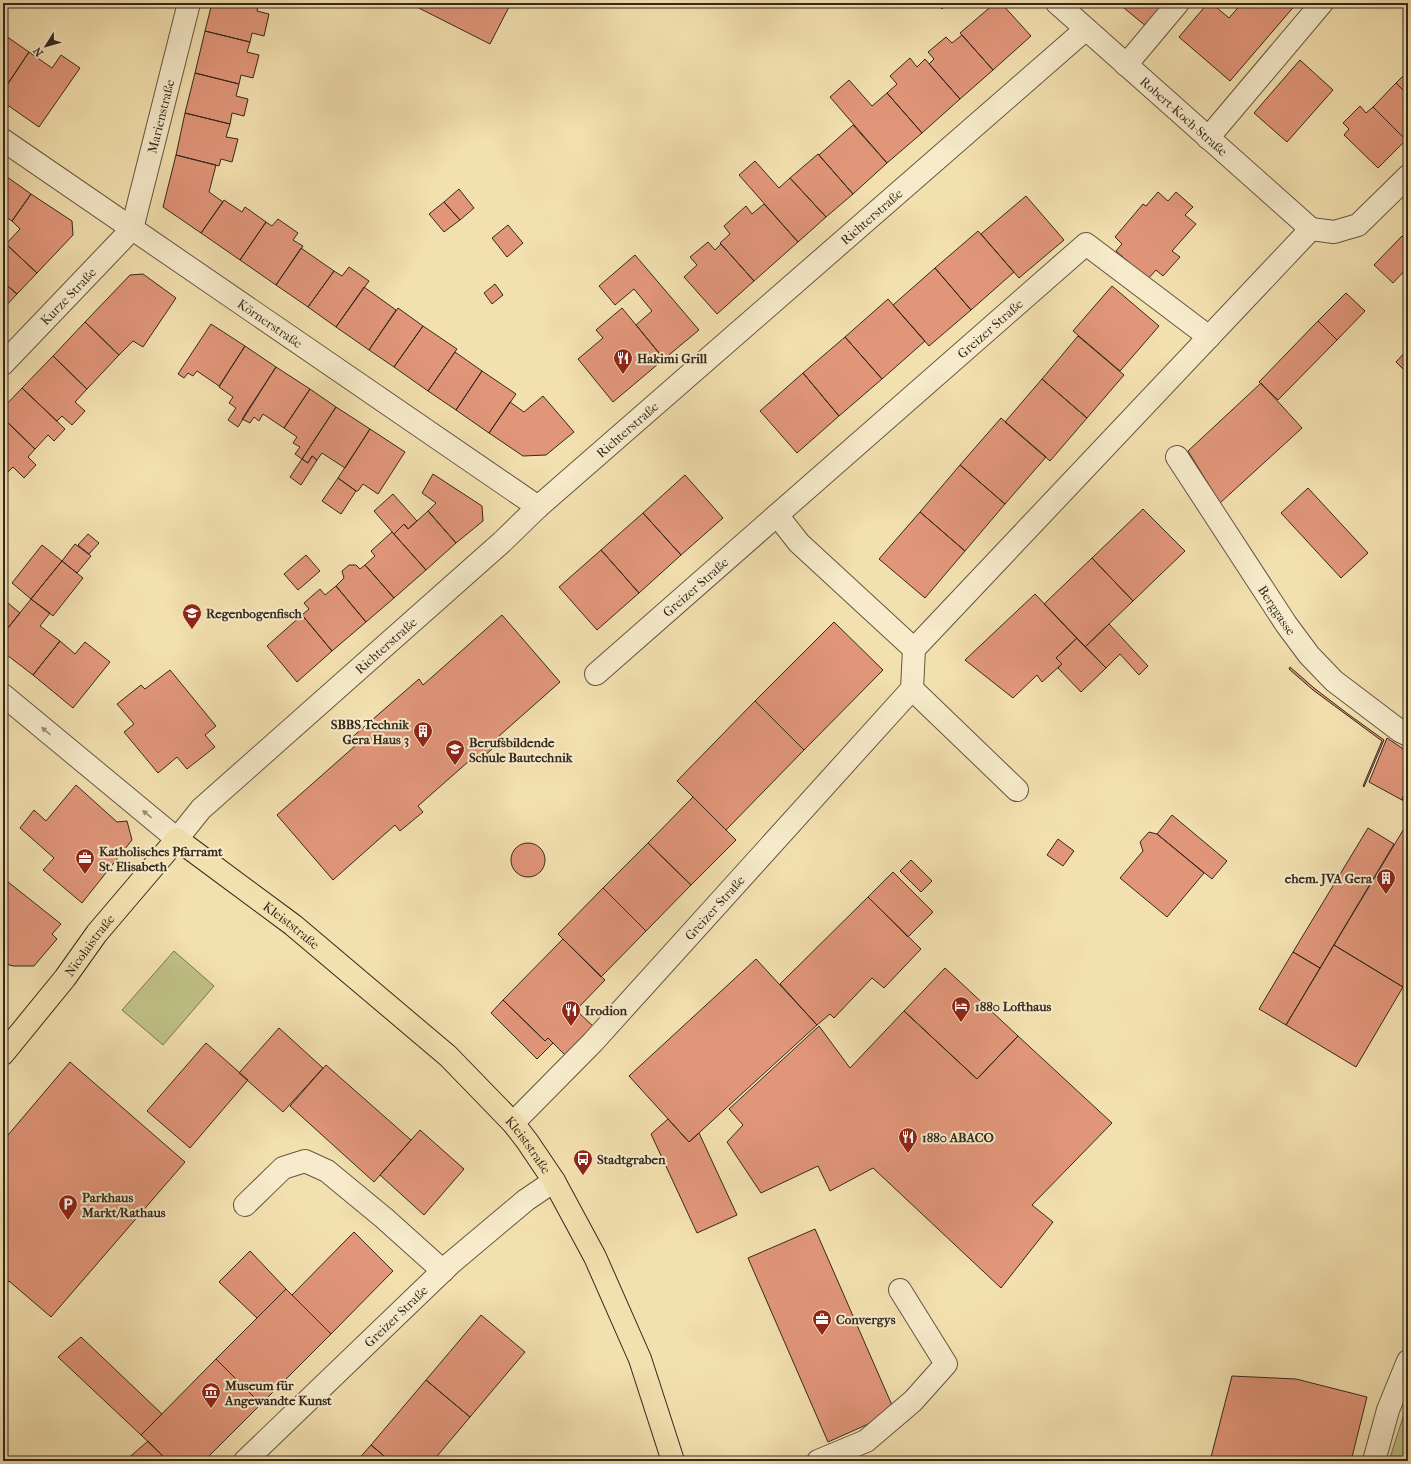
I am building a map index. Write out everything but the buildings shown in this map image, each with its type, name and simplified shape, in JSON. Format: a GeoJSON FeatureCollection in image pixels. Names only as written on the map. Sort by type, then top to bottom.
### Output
{"type":"FeatureCollection","features":[{"type":"Feature","properties":{"kind":"main road","name":"Nicolaistraße"},"geometry":{"type":"LineString","coordinates":[[3,1054],[65,978],[97,933],[177,839]]}},
{"type":"Feature","properties":{"kind":"main road","name":"Kleiststraße"},"geometry":{"type":"LineString","coordinates":[[177,839],[293,924],[448,1056],[513,1123],[554,1181]]}},
{"type":"Feature","properties":{"kind":"main road"},"geometry":{"type":"LineString","coordinates":[[554,1181],[595,1257],[640,1358],[674,1461]]}},
{"type":"Feature","properties":{"kind":"street","name":"Marienstraße"},"geometry":{"type":"LineString","coordinates":[[132,229],[189,3]]}},
{"type":"Feature","properties":{"kind":"street","name":"Robert-Koch-Straße"},"geometry":{"type":"LineString","coordinates":[[1057,3],[1311,229]]}},
{"type":"Feature","properties":{"kind":"street"},"geometry":{"type":"LineString","coordinates":[[1126,65],[1178,3]]}},
{"type":"Feature","properties":{"kind":"street"},"geometry":{"type":"LineString","coordinates":[[1208,138],[1322,3]]}},
{"type":"Feature","properties":{"kind":"street","name":"Richterstraße"},"geometry":{"type":"LineString","coordinates":[[177,839],[201,809],[502,542],[538,507],[1086,29]]}},
{"type":"Feature","properties":{"kind":"street","name":"Körnerstraße"},"geometry":{"type":"LineString","coordinates":[[3,140],[538,507]]}},
{"type":"Feature","properties":{"kind":"street"},"geometry":{"type":"LineString","coordinates":[[1017,790],[912,689],[914,649],[1311,229],[1334,232],[1358,225],[1408,176]]}},
{"type":"Feature","properties":{"kind":"street","name":"Kurze Straße"},"geometry":{"type":"LineString","coordinates":[[3,364],[132,229]]}},
{"type":"Feature","properties":{"kind":"street","name":"Greizer Straße"},"geometry":{"type":"LineString","coordinates":[[596,674],[1086,244],[1209,337]]}},
{"type":"Feature","properties":{"kind":"street","name":"Berggasse"},"geometry":{"type":"LineString","coordinates":[[1177,457],[1286,624],[1309,655],[1334,681],[1400,731],[1408,735]]}},
{"type":"Feature","properties":{"kind":"street"},"geometry":{"type":"LineString","coordinates":[[777,515],[799,544],[914,649]]}},
{"type":"Feature","properties":{"kind":"street","name":"Greizer Straße"},"geometry":{"type":"LineString","coordinates":[[513,1123],[593,1042],[912,689]]}},
{"type":"Feature","properties":{"kind":"street","name":"Kleiststraße"},"geometry":{"type":"LineString","coordinates":[[3,695],[177,839]]}},
{"type":"Feature","properties":{"kind":"street"},"geometry":{"type":"LineString","coordinates":[[245,1205],[283,1168],[305,1161],[327,1172],[344,1185],[384,1218],[443,1271]]}},
{"type":"Feature","properties":{"kind":"street","name":"Greizer Straße"},"geometry":{"type":"LineString","coordinates":[[244,1461],[443,1271],[526,1200],[554,1181]]}},
{"type":"Feature","properties":{"kind":"street"},"geometry":{"type":"LineString","coordinates":[[818,1461],[866,1441],[913,1401],[946,1364],[900,1290]]}},
{"type":"Feature","properties":{"kind":"street"},"geometry":{"type":"LineString","coordinates":[[1374,1461],[1388,1410],[1408,1360]]}},
{"type":"Feature","properties":{"kind":"green space"},"geometry":{"type":"Polygon","coordinates":[[[174,951],[214,986],[163,1045],[122,1010],[174,951]]]}},
{"type":"Feature","properties":{"kind":"green space"},"geometry":{"type":"Polygon","coordinates":[[[1408,1411],[1408,1461],[1389,1461],[1404,1414],[1408,1411]]]}},
{"type":"Feature","properties":{"kind":"place","name":"Hakimi Grill"},"geometry":{"type":"Point","coordinates":[623,375]}},
{"type":"Feature","properties":{"kind":"place","name":"Regenbogenfisch"},"geometry":{"type":"Point","coordinates":[192,630]}},
{"type":"Feature","properties":{"kind":"place","name":"SBBS Technik Gera Haus 3"},"geometry":{"type":"Point","coordinates":[423,748]}},
{"type":"Feature","properties":{"kind":"place","name":"Berufsbildende Schule Bautechnik"},"geometry":{"type":"Point","coordinates":[455,766]}},
{"type":"Feature","properties":{"kind":"place","name":"Katholisches Pfarramt St. Elisabeth"},"geometry":{"type":"Point","coordinates":[85,875]}},
{"type":"Feature","properties":{"kind":"place","name":"ehem. JVA Gera"},"geometry":{"type":"Point","coordinates":[1386,895]}},
{"type":"Feature","properties":{"kind":"place","name":"1880 Lofthaus"},"geometry":{"type":"Point","coordinates":[961,1023]}},
{"type":"Feature","properties":{"kind":"place","name":"Irodion"},"geometry":{"type":"Point","coordinates":[571,1027]}},
{"type":"Feature","properties":{"kind":"place","name":"1880 ABACO"},"geometry":{"type":"Point","coordinates":[908,1154]}},
{"type":"Feature","properties":{"kind":"place","name":"Stadtgraben"},"geometry":{"type":"Point","coordinates":[583,1176]}},
{"type":"Feature","properties":{"kind":"place","name":"Parkhaus Markt/Rathaus"},"geometry":{"type":"Point","coordinates":[68,1221]}},
{"type":"Feature","properties":{"kind":"place","name":"Convergys"},"geometry":{"type":"Point","coordinates":[822,1336]}},
{"type":"Feature","properties":{"kind":"place","name":"Museum für Angewandte Kunst"},"geometry":{"type":"Point","coordinates":[211,1409]}}]}
